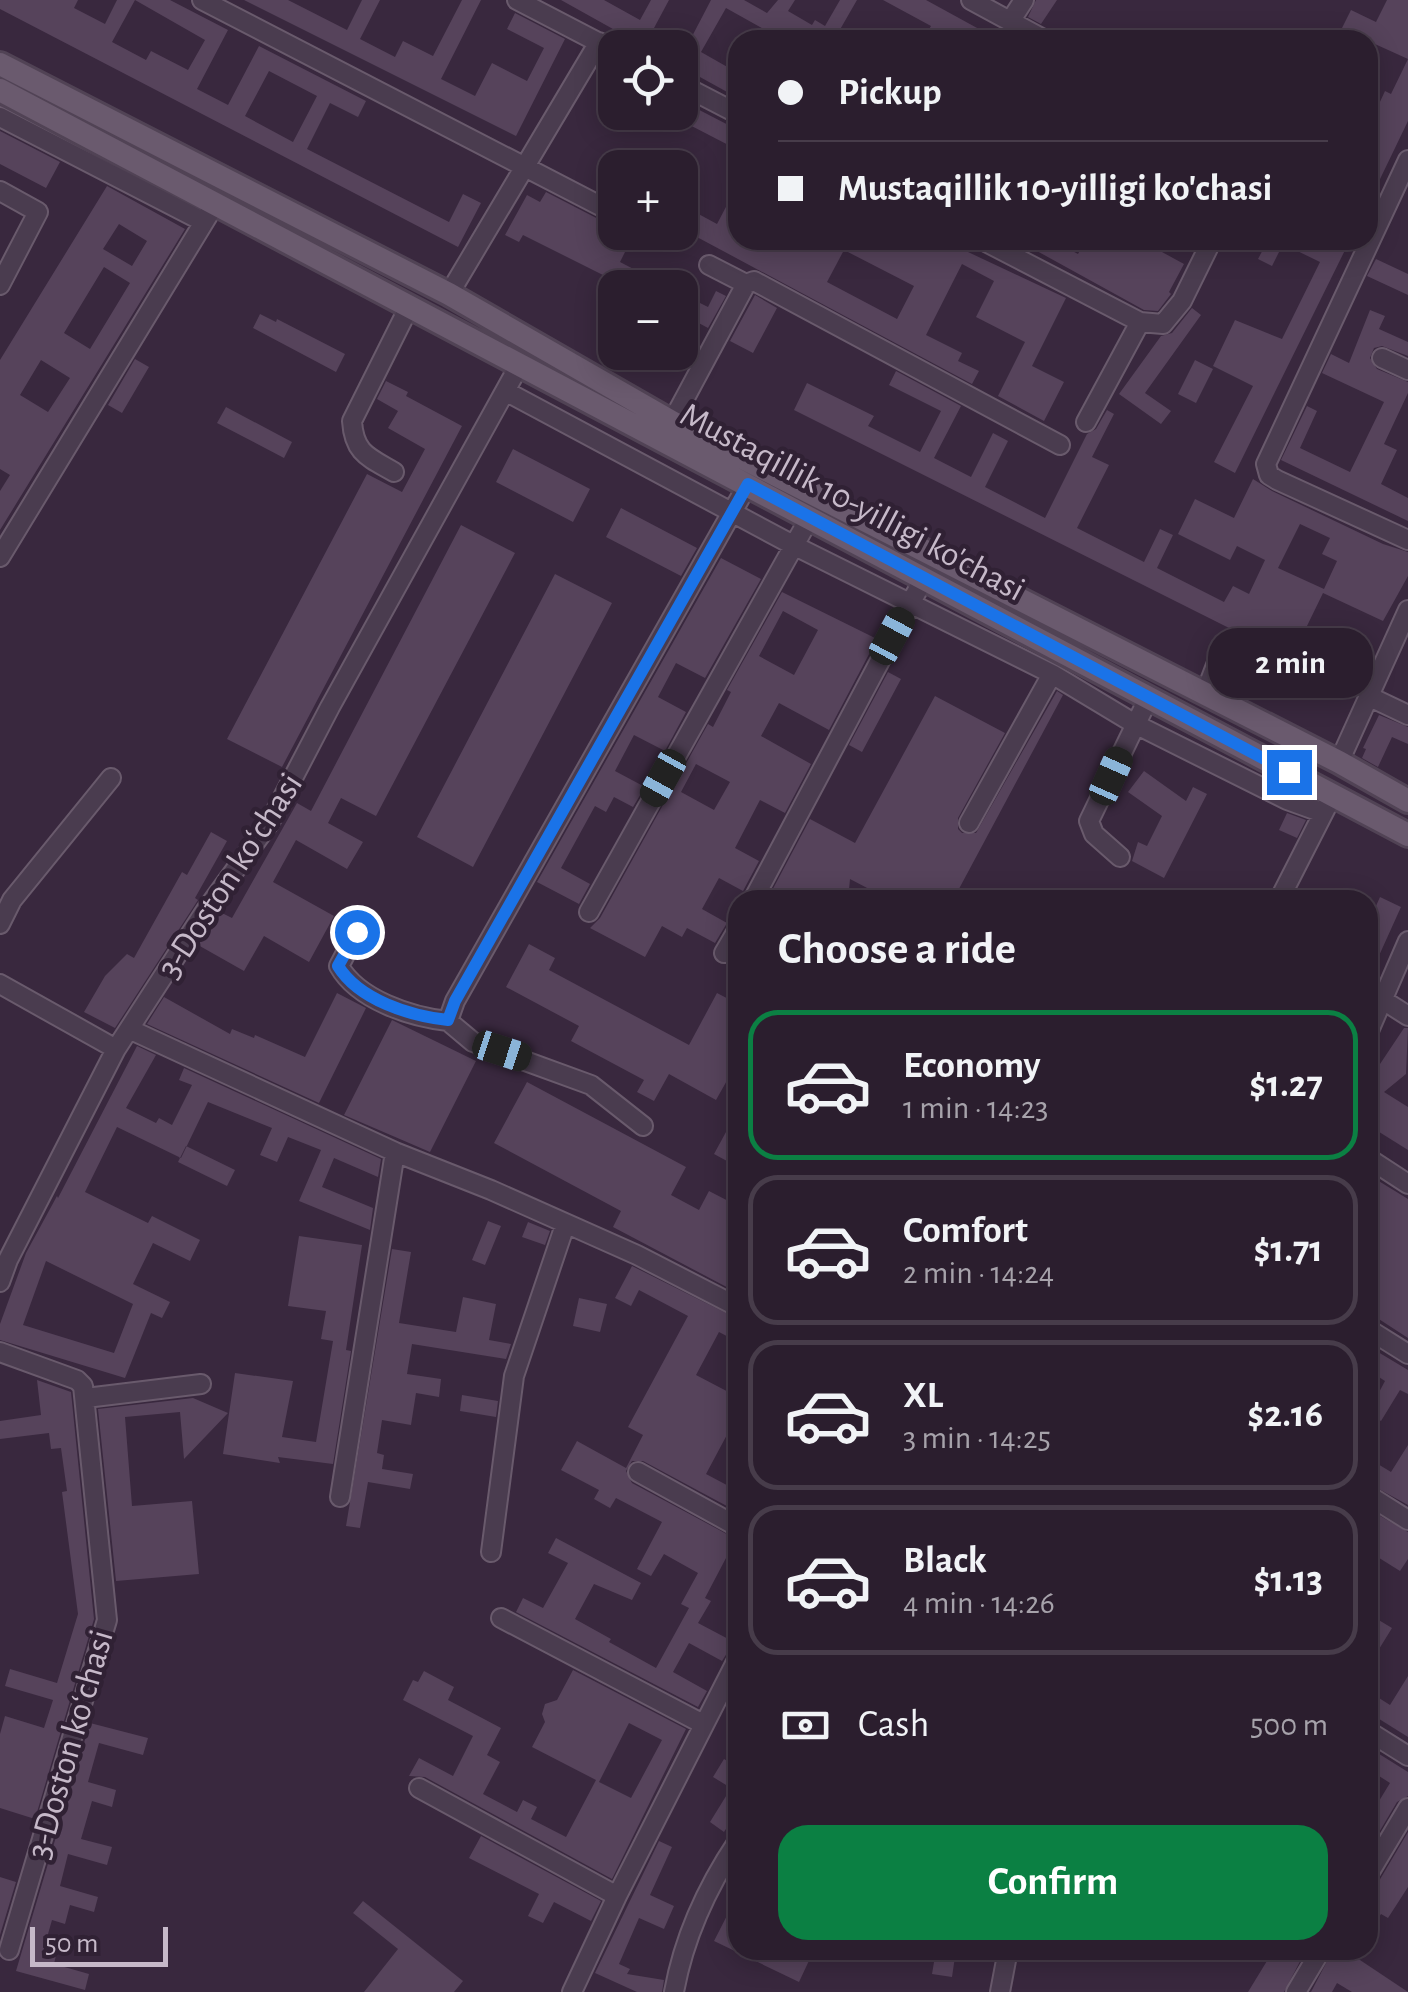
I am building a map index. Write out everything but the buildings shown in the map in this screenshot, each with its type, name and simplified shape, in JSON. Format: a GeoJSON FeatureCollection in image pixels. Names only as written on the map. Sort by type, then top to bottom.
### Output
{"type":"FeatureCollection","features":[{"type":"Feature","properties":{"kind":"main road","name":"Mustaqillik 10-yilligi ko'chasi"},"geometry":{"type":"LineString","coordinates":[[0,64],[449,294],[672,422],[1339,762],[1408,801]]}},
{"type":"Feature","properties":{"kind":"main road","name":"Mustaqillik 10-yilligi ko'chasi"},"geometry":{"type":"LineString","coordinates":[[0,90],[210,213],[409,307],[748,484],[1149,698],[1328,804],[1408,835]]}},
{"type":"Feature","properties":{"kind":"street"},"geometry":{"type":"LineString","coordinates":[[202,0],[598,205]]}},
{"type":"Feature","properties":{"kind":"street"},"geometry":{"type":"LineString","coordinates":[[517,0],[598,41]]}},
{"type":"Feature","properties":{"kind":"street"},"geometry":{"type":"LineString","coordinates":[[971,0],[1028,30]]}},
{"type":"Feature","properties":{"kind":"street"},"geometry":{"type":"LineString","coordinates":[[1011,20],[1024,0]]}},
{"type":"Feature","properties":{"kind":"street"},"geometry":{"type":"LineString","coordinates":[[449,294],[523,166],[598,59]]}},
{"type":"Feature","properties":{"kind":"street"},"geometry":{"type":"LineString","coordinates":[[698,93],[728,109]]}},
{"type":"Feature","properties":{"kind":"street"},"geometry":{"type":"LineString","coordinates":[[0,117],[210,213],[0,556]]}},
{"type":"Feature","properties":{"kind":"street"},"geometry":{"type":"LineString","coordinates":[[1378,224],[1408,160]]}},
{"type":"Feature","properties":{"kind":"street"},"geometry":{"type":"LineString","coordinates":[[0,191],[38,212],[0,285]]}},
{"type":"Feature","properties":{"kind":"street"},"geometry":{"type":"LineString","coordinates":[[1001,250],[1140,322],[1163,324],[1174,314],[1207,250]]}},
{"type":"Feature","properties":{"kind":"street"},"geometry":{"type":"LineString","coordinates":[[1366,250],[1266,464],[1269,475],[1277,480],[1408,540]]}},
{"type":"Feature","properties":{"kind":"street"},"geometry":{"type":"LineString","coordinates":[[709,265],[746,284]]}},
{"type":"Feature","properties":{"kind":"street"},"geometry":{"type":"LineString","coordinates":[[672,422],[750,281],[1060,445]]}},
{"type":"Feature","properties":{"kind":"street"},"geometry":{"type":"LineString","coordinates":[[394,472],[366,456],[353,441],[352,421],[409,307]]}},
{"type":"Feature","properties":{"kind":"street"},"geometry":{"type":"LineString","coordinates":[[1086,422],[1140,322]]}},
{"type":"Feature","properties":{"kind":"street"},"geometry":{"type":"LineString","coordinates":[[1382,358],[1408,370]]}},
{"type":"Feature","properties":{"kind":"street","name":"3-Doston koʻchasi"},"geometry":{"type":"LineString","coordinates":[[0,1282],[116,1049],[206,910],[270,822],[520,364]]}},
{"type":"Feature","properties":{"kind":"street"},"geometry":{"type":"LineString","coordinates":[[505,392],[1052,674],[1136,724],[1287,800],[1328,804],[1285,890]]}},
{"type":"Feature","properties":{"kind":"street"},"geometry":{"type":"LineString","coordinates":[[448,1020],[455,1001],[748,484]]}},
{"type":"Feature","properties":{"kind":"street"},"geometry":{"type":"LineString","coordinates":[[589,912],[810,518]]}},
{"type":"Feature","properties":{"kind":"street"},"geometry":{"type":"LineString","coordinates":[[758,890],[924,578]]}},
{"type":"Feature","properties":{"kind":"street"},"geometry":{"type":"LineString","coordinates":[[1339,762],[1408,610]]}},
{"type":"Feature","properties":{"kind":"street"},"geometry":{"type":"LineString","coordinates":[[1205,694],[1223,646]]}},
{"type":"Feature","properties":{"kind":"street"},"geometry":{"type":"LineString","coordinates":[[968,823],[1052,674]]}},
{"type":"Feature","properties":{"kind":"street"},"geometry":{"type":"LineString","coordinates":[[1368,696],[1408,714]]}},
{"type":"Feature","properties":{"kind":"street"},"geometry":{"type":"LineString","coordinates":[[1120,857],[1094,834],[1089,821],[1149,698]]}},
{"type":"Feature","properties":{"kind":"street"},"geometry":{"type":"LineString","coordinates":[[0,924],[6,897],[112,778]]}},
{"type":"Feature","properties":{"kind":"street"},"geometry":{"type":"LineString","coordinates":[[357,932],[338,966],[349,984],[418,1017],[448,1020],[473,1042],[592,1085],[643,1126]]}},
{"type":"Feature","properties":{"kind":"street"},"geometry":{"type":"LineString","coordinates":[[1378,1011],[1408,941]]}},
{"type":"Feature","properties":{"kind":"street"},"geometry":{"type":"LineString","coordinates":[[724,954],[728,947]]}},
{"type":"Feature","properties":{"kind":"street"},"geometry":{"type":"LineString","coordinates":[[0,984],[116,1049]]}},
{"type":"Feature","properties":{"kind":"street"},"geometry":{"type":"LineString","coordinates":[[1383,1000],[1408,1016]]}},
{"type":"Feature","properties":{"kind":"street"},"geometry":{"type":"LineString","coordinates":[[129,1029],[395,1152],[638,1256],[728,1301]]}},
{"type":"Feature","properties":{"kind":"street"},"geometry":{"type":"LineString","coordinates":[[340,1497],[395,1152]]}},
{"type":"Feature","properties":{"kind":"street"},"geometry":{"type":"LineString","coordinates":[[1378,1164],[1408,1184]]}},
{"type":"Feature","properties":{"kind":"street"},"geometry":{"type":"LineString","coordinates":[[491,1552],[514,1376],[566,1224]]}},
{"type":"Feature","properties":{"kind":"street"},"geometry":{"type":"LineString","coordinates":[[1378,1334],[1408,1354]]}},
{"type":"Feature","properties":{"kind":"street"},"geometry":{"type":"LineString","coordinates":[[0,1352],[76,1380],[84,1386],[86,1398],[201,1384]]}},
{"type":"Feature","properties":{"kind":"street","name":"3-Doston koʻchasi"},"geometry":{"type":"LineString","coordinates":[[9,1950],[107,1620],[86,1398]]}},
{"type":"Feature","properties":{"kind":"street"},"geometry":{"type":"LineString","coordinates":[[638,1472],[728,1521]]}},
{"type":"Feature","properties":{"kind":"street"},"geometry":{"type":"LineString","coordinates":[[1378,1500],[1408,1520]]}},
{"type":"Feature","properties":{"kind":"street"},"geometry":{"type":"LineString","coordinates":[[501,1618],[702,1724]]}},
{"type":"Feature","properties":{"kind":"street"},"geometry":{"type":"LineString","coordinates":[[572,1992],[616,1896],[728,1676]]}},
{"type":"Feature","properties":{"kind":"street"},"geometry":{"type":"LineString","coordinates":[[1378,1737],[1408,1756]]}},
{"type":"Feature","properties":{"kind":"street"},"geometry":{"type":"LineString","coordinates":[[419,1788],[616,1896]]}},
{"type":"Feature","properties":{"kind":"street"},"geometry":{"type":"LineString","coordinates":[[1378,1858],[1408,1808]]}},
{"type":"Feature","properties":{"kind":"street"},"geometry":{"type":"LineString","coordinates":[[674,1992],[679,1964],[698,1910],[728,1858]]}},
{"type":"Feature","properties":{"kind":"street"},"geometry":{"type":"LineString","coordinates":[[1000,1992],[1006,1960]]}},
{"type":"Feature","properties":{"kind":"street"},"geometry":{"type":"LineString","coordinates":[[1296,1992],[1316,1960]]}},
{"type":"Feature","properties":{"kind":"route"},"geometry":{"type":"LineString","coordinates":[[357,932],[338,966],[349,984],[418,1017],[448,1020],[455,1001],[748,484],[1289,772]]}}]}
